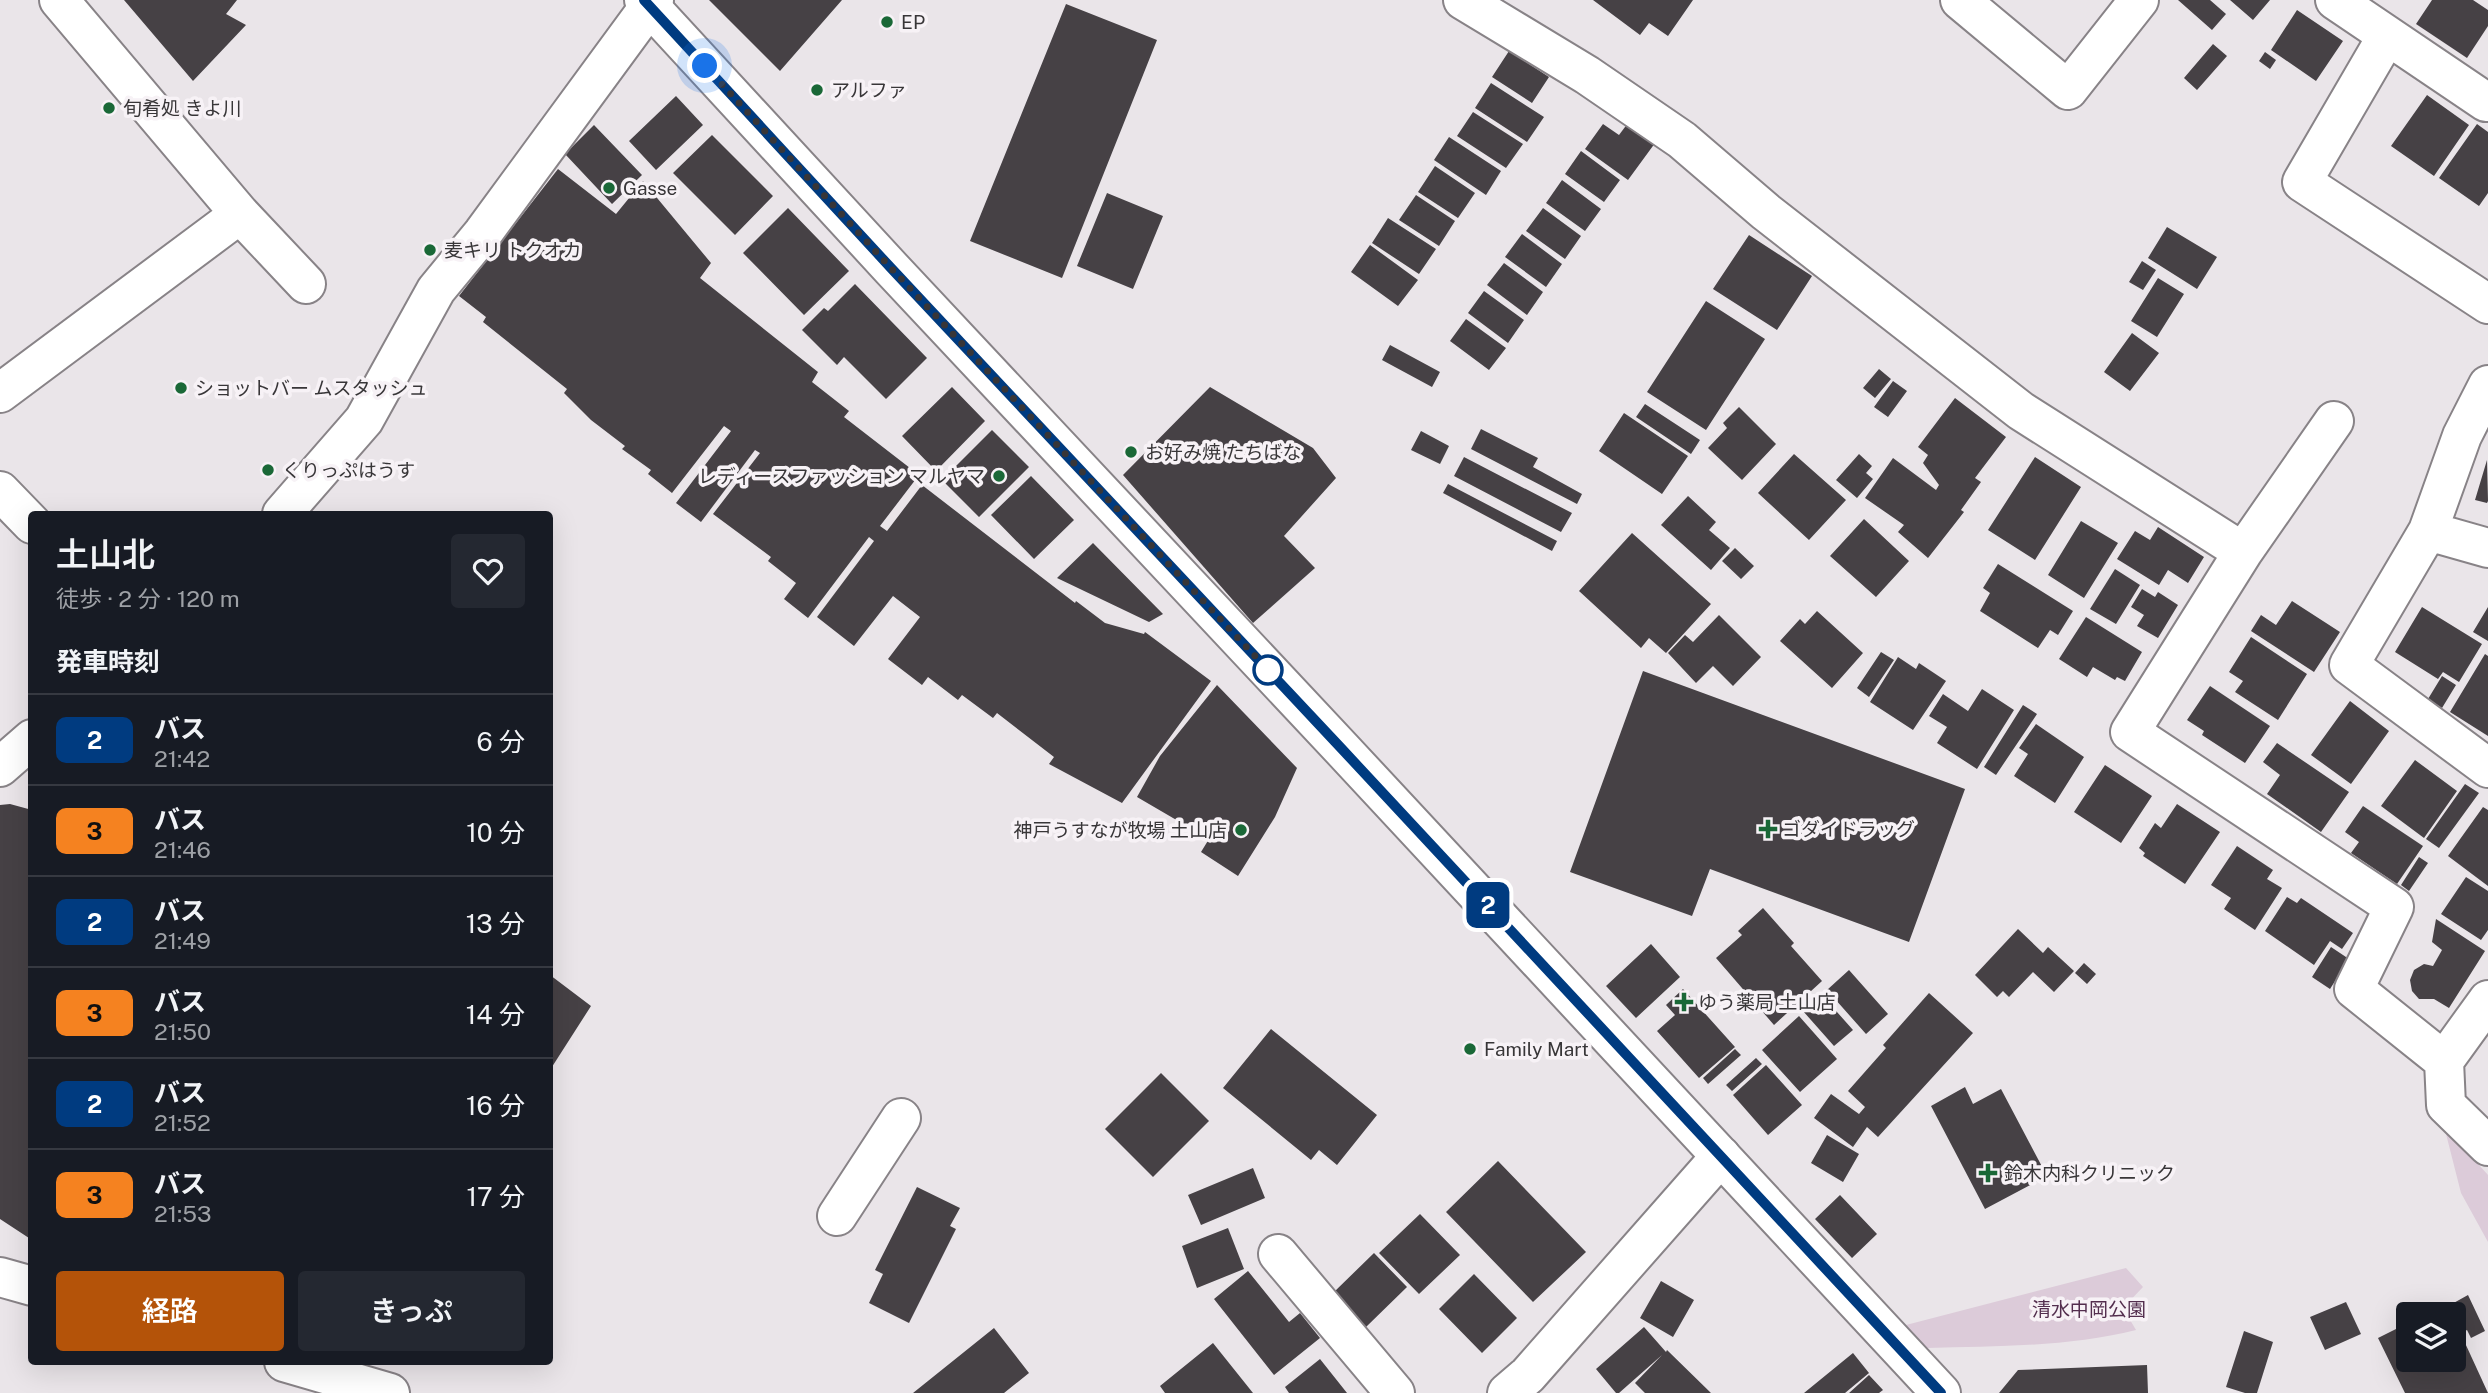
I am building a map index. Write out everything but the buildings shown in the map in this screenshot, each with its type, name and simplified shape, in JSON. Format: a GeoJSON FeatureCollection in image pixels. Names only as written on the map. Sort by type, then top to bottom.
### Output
{"type":"FeatureCollection","features":[{"type":"Feature","properties":{"kind":"street"},"geometry":{"type":"LineString","coordinates":[[60,0],[240,214],[306,284]]}},
{"type":"Feature","properties":{"kind":"street"},"geometry":{"type":"LineString","coordinates":[[1463,0],[1587,75],[1682,139],[1766,212],[2021,411],[2243,552]]}},
{"type":"Feature","properties":{"kind":"street"},"geometry":{"type":"LineString","coordinates":[[1960,0],[2068,90],[2139,0]]}},
{"type":"Feature","properties":{"kind":"street"},"geometry":{"type":"LineString","coordinates":[[2335,0],[2487,102]]}},
{"type":"Feature","properties":{"kind":"street"},"geometry":{"type":"LineString","coordinates":[[285,511],[364,420],[436,290],[483,233],[649,2],[900,279],[1941,1393]]}},
{"type":"Feature","properties":{"kind":"street"},"geometry":{"type":"LineString","coordinates":[[2387,36],[2302,182],[2488,304]]}},
{"type":"Feature","properties":{"kind":"street"},"geometry":{"type":"LineString","coordinates":[[0,393],[240,214]]}},
{"type":"Feature","properties":{"kind":"street"},"geometry":{"type":"LineString","coordinates":[[2488,385],[2462,436],[2428,531],[2348,665],[2488,768]]}},
{"type":"Feature","properties":{"kind":"street"},"geometry":{"type":"LineString","coordinates":[[2334,421],[2243,552],[2130,732],[2394,907],[2354,989],[2444,1061]]}},
{"type":"Feature","properties":{"kind":"street"},"geometry":{"type":"LineString","coordinates":[[0,491],[28,520]]}},
{"type":"Feature","properties":{"kind":"street"},"geometry":{"type":"LineString","coordinates":[[2428,531],[2488,548]]}},
{"type":"Feature","properties":{"kind":"street"},"geometry":{"type":"LineString","coordinates":[[0,767],[28,742]]}},
{"type":"Feature","properties":{"kind":"street"},"geometry":{"type":"LineString","coordinates":[[2488,1000],[2444,1061],[2446,1105],[2488,1146]]}},
{"type":"Feature","properties":{"kind":"street"},"geometry":{"type":"LineString","coordinates":[[837,1216],[901,1118]]}},
{"type":"Feature","properties":{"kind":"street"},"geometry":{"type":"LineString","coordinates":[[1527,1387],[1721,1156]]}},
{"type":"Feature","properties":{"kind":"street"},"geometry":{"type":"LineString","coordinates":[[1278,1254],[1395,1393]]}},
{"type":"Feature","properties":{"kind":"street"},"geometry":{"type":"LineString","coordinates":[[0,1277],[28,1285]]}},
{"type":"Feature","properties":{"kind":"street"},"geometry":{"type":"LineString","coordinates":[[294,1365],[390,1393]]}},
{"type":"Feature","properties":{"kind":"green space"},"geometry":{"type":"Polygon","coordinates":[[[2444,1126],[2488,1175],[2488,1242],[2461,1193],[2444,1126]]]}},
{"type":"Feature","properties":{"kind":"green space","name":"清水中岡公園"},"geometry":{"type":"Polygon","coordinates":[[[2126,1268],[2143,1287],[2123,1308],[2136,1330],[2059,1343],[1927,1348],[1906,1325],[2126,1268]]]}},
{"type":"Feature","properties":{"kind":"bus line","name":"2"},"geometry":{"type":"LineString","coordinates":[[644,0],[1941,1393]]}},
{"type":"Feature","properties":{"kind":"place","name":"EP"},"geometry":{"type":"Point","coordinates":[887,22]}},
{"type":"Feature","properties":{"kind":"place","name":"アルファ"},"geometry":{"type":"Point","coordinates":[817,90]}},
{"type":"Feature","properties":{"kind":"place","name":"旬肴処 きよ川"},"geometry":{"type":"Point","coordinates":[109,108]}},
{"type":"Feature","properties":{"kind":"place","name":"Gasse"},"geometry":{"type":"Point","coordinates":[609,188]}},
{"type":"Feature","properties":{"kind":"place","name":"麦キリ トクオカ"},"geometry":{"type":"Point","coordinates":[430,250]}},
{"type":"Feature","properties":{"kind":"place","name":"ショットバー ムスタッシュ"},"geometry":{"type":"Point","coordinates":[181,388]}},
{"type":"Feature","properties":{"kind":"place","name":"お好み焼 たちばな"},"geometry":{"type":"Point","coordinates":[1131,452]}},
{"type":"Feature","properties":{"kind":"place","name":"くりっぷはうす"},"geometry":{"type":"Point","coordinates":[268,470]}},
{"type":"Feature","properties":{"kind":"place","name":"レディースファッション マルヤマ"},"geometry":{"type":"Point","coordinates":[999,476]}},
{"type":"Feature","properties":{"kind":"place","name":"ゴダイドラッグ"},"geometry":{"type":"Point","coordinates":[1768,829]}},
{"type":"Feature","properties":{"kind":"place","name":"神戸うすなが牧場 土山店"},"geometry":{"type":"Point","coordinates":[1241,830]}},
{"type":"Feature","properties":{"kind":"place","name":"ゆう薬局 土山店"},"geometry":{"type":"Point","coordinates":[1684,1002]}},
{"type":"Feature","properties":{"kind":"place","name":"Family Mart"},"geometry":{"type":"Point","coordinates":[1470,1049]}},
{"type":"Feature","properties":{"kind":"place","name":"鈴木内科クリニック"},"geometry":{"type":"Point","coordinates":[1988,1173]}},
{"type":"Feature","properties":{"kind":"route"},"geometry":{"type":"LineString","coordinates":[[705,66],[1270,672],[1268,670]]}}]}
